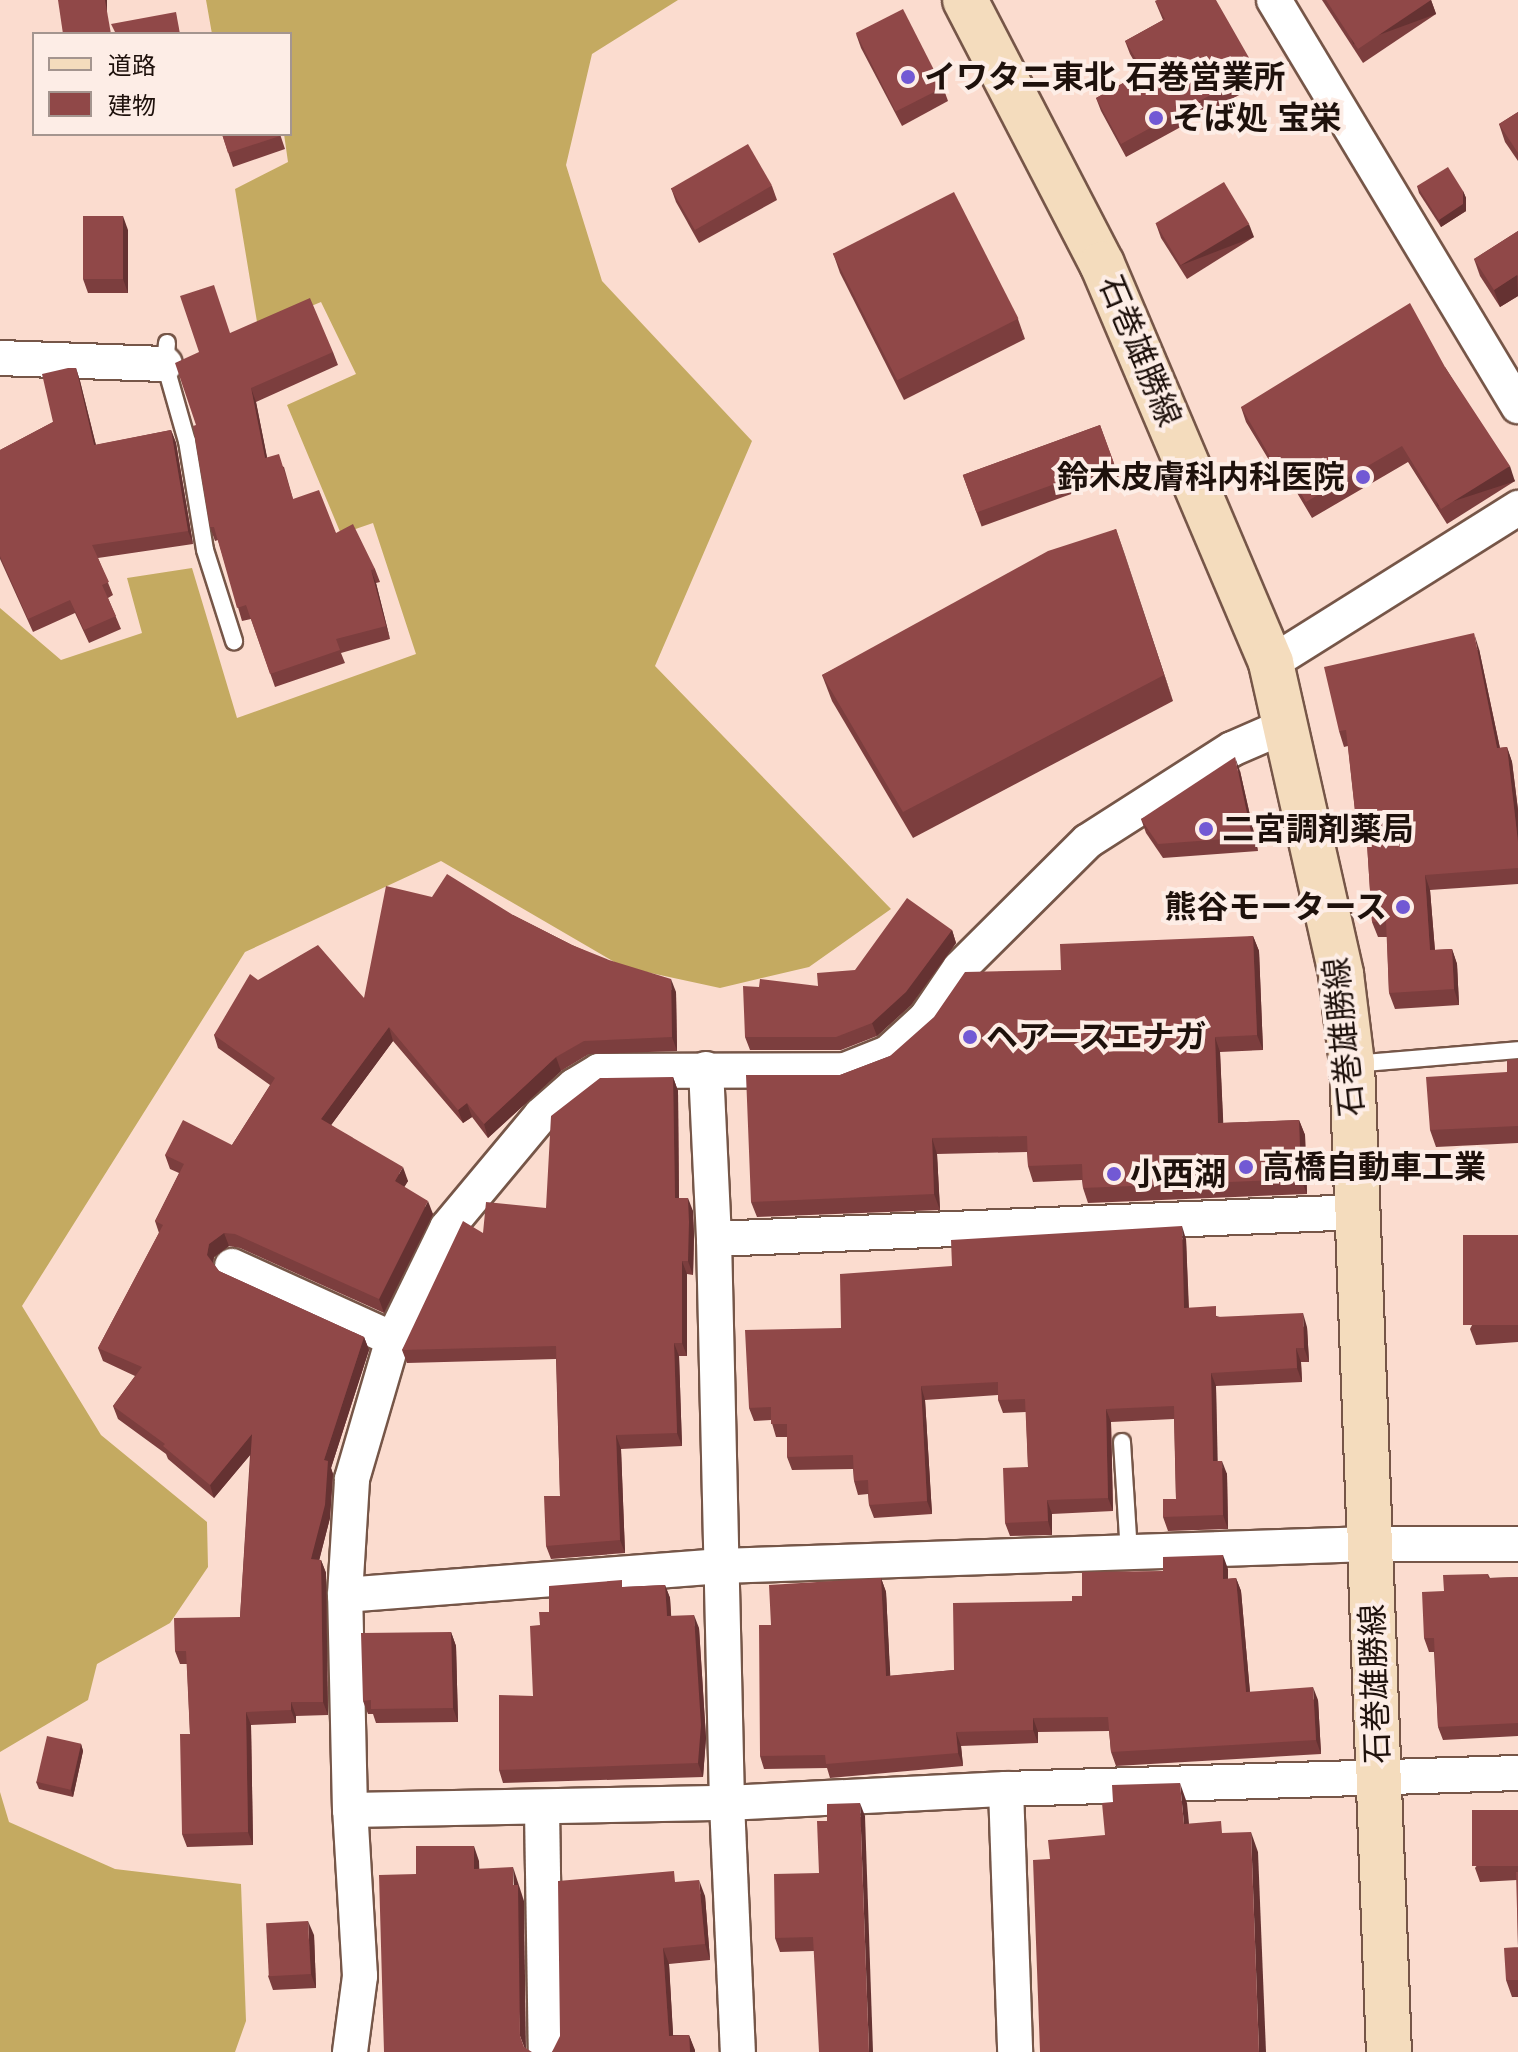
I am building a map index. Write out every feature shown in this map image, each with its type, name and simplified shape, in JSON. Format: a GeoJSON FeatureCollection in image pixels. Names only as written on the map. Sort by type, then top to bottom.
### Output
{"type":"FeatureCollection","features":[{"type":"Feature","properties":{"kind":"main road","name":"石巻雄勝線"},"geometry":{"type":"LineString","coordinates":[[965,0],[1102,264],[1271,663],[1341,974],[1352,1064],[1389,2052]]}},
{"type":"Feature","properties":{"kind":"street"},"geometry":{"type":"LineString","coordinates":[[1274,0],[1518,406]]}},
{"type":"Feature","properties":{"kind":"street"},"geometry":{"type":"LineString","coordinates":[[0,358],[166,354]]}},
{"type":"Feature","properties":{"kind":"street"},"geometry":{"type":"LineString","coordinates":[[1271,663],[1518,508]]}},
{"type":"Feature","properties":{"kind":"street"},"geometry":{"type":"LineString","coordinates":[[350,2052],[360,1976],[350,1810],[345,1595],[352,1479],[393,1339],[447,1228],[541,1115],[574,1086],[599,1071],[845,1070],[888,1053],[926,1018],[960,968],[1088,841],[1232,749],[1285,726]]}},
{"type":"Feature","properties":{"kind":"street"},"geometry":{"type":"LineString","coordinates":[[706,1069],[714,1239],[727,1803],[738,2052]]}},
{"type":"Feature","properties":{"kind":"street"},"geometry":{"type":"LineString","coordinates":[[714,1239],[1357,1212]]}},
{"type":"Feature","properties":{"kind":"street"},"geometry":{"type":"LineString","coordinates":[[232,1266],[393,1339]]}},
{"type":"Feature","properties":{"kind":"street"},"geometry":{"type":"LineString","coordinates":[[345,1595],[721,1566],[1370,1544],[1518,1544]]}},
{"type":"Feature","properties":{"kind":"street"},"geometry":{"type":"LineString","coordinates":[[350,1810],[542,1809],[1006,1789],[1518,1773]]}},
{"type":"Feature","properties":{"kind":"street"},"geometry":{"type":"LineString","coordinates":[[1006,1789],[1015,2052]]}},
{"type":"Feature","properties":{"kind":"street"},"geometry":{"type":"LineString","coordinates":[[542,1809],[546,2052]]}},
{"type":"Feature","properties":{"kind":"lane"},"geometry":{"type":"LineString","coordinates":[[166,354],[187,441],[205,550],[234,641]]}},
{"type":"Feature","properties":{"kind":"lane"},"geometry":{"type":"LineString","coordinates":[[1352,1064],[1518,1050]]}},
{"type":"Feature","properties":{"kind":"lane"},"geometry":{"type":"LineString","coordinates":[[1122,1442],[1129,1552]]}},
{"type":"Feature","properties":{"kind":"shaded area"},"geometry":{"type":"Polygon","coordinates":[[[206,0],[678,0],[592,54],[566,165],[602,281],[752,441],[655,666],[891,909],[809,967],[720,988],[623,967],[441,861],[245,952],[22,1306],[101,1435],[207,1522],[208,1567],[170,1623],[97,1664],[88,1700],[0,1752],[0,608],[61,660],[142,633],[127,578],[192,568],[237,718],[416,654],[373,523],[341,534],[287,405],[356,374],[321,302],[258,328],[235,189],[288,162],[284,136],[292,136],[292,32],[212,32],[206,0]]]}},
{"type":"Feature","properties":{"kind":"shaded area"},"geometry":{"type":"Polygon","coordinates":[[[0,1792],[9,1822],[115,1869],[241,1884],[246,2021],[235,2052],[0,2052],[0,1792]]]}},
{"type":"Feature","properties":{"kind":"building"},"geometry":{"type":"Polygon","coordinates":[[[58,0],[105,0],[111,32],[63,32],[58,0]]]}},
{"type":"Feature","properties":{"kind":"building"},"geometry":{"type":"Polygon","coordinates":[[[1157,0],[1216,0],[1256,70],[1121,144],[1096,98],[1144,72],[1125,41],[1165,19],[1157,0]]]}},
{"type":"Feature","properties":{"kind":"building"},"geometry":{"type":"Polygon","coordinates":[[[1326,0],[1431,0],[1358,49],[1326,0]]]}},
{"type":"Feature","properties":{"kind":"building"},"geometry":{"type":"Polygon","coordinates":[[[903,9],[943,87],[896,111],[856,33],[903,9]]]}},
{"type":"Feature","properties":{"kind":"building"},"geometry":{"type":"Polygon","coordinates":[[[176,12],[180,32],[115,32],[111,24],[176,12]]]}},
{"type":"Feature","properties":{"kind":"building"},"geometry":{"type":"Polygon","coordinates":[[[1518,112],[1518,153],[1499,124],[1518,112]]]}},
{"type":"Feature","properties":{"kind":"building"},"geometry":{"type":"Polygon","coordinates":[[[223,136],[280,136],[228,153],[223,136]]]}},
{"type":"Feature","properties":{"kind":"building"},"geometry":{"type":"Polygon","coordinates":[[[748,144],[772,186],[695,230],[671,188],[748,144]]]}},
{"type":"Feature","properties":{"kind":"building"},"geometry":{"type":"Polygon","coordinates":[[[1448,167],[1463,191],[1463,204],[1439,220],[1417,186],[1448,167]]]}},
{"type":"Feature","properties":{"kind":"building"},"geometry":{"type":"Polygon","coordinates":[[[1224,182],[1249,224],[1181,265],[1155,223],[1224,182]]]}},
{"type":"Feature","properties":{"kind":"building"},"geometry":{"type":"Polygon","coordinates":[[[954,192],[1018,319],[897,380],[833,254],[954,192]]]}},
{"type":"Feature","properties":{"kind":"building"},"geometry":{"type":"Polygon","coordinates":[[[83,216],[123,216],[123,279],[83,279],[83,216]]]}},
{"type":"Feature","properties":{"kind":"building"},"geometry":{"type":"Polygon","coordinates":[[[1518,231],[1518,276],[1494,290],[1474,259],[1518,231]]]}},
{"type":"Feature","properties":{"kind":"building"},"geometry":{"type":"Polygon","coordinates":[[[214,285],[230,333],[310,298],[333,352],[251,388],[265,458],[279,454],[293,499],[319,490],[336,533],[353,524],[375,569],[371,570],[386,626],[336,639],[340,650],[270,674],[246,605],[237,608],[214,527],[210,527],[193,426],[196,425],[175,363],[199,352],[180,296],[214,285]]]}},
{"type":"Feature","properties":{"kind":"building"},"geometry":{"type":"Polygon","coordinates":[[[1410,303],[1445,367],[1510,466],[1441,509],[1402,446],[1306,502],[1279,456],[1272,460],[1241,407],[1410,303]]]}},
{"type":"Feature","properties":{"kind":"building"},"geometry":{"type":"Polygon","coordinates":[[[76,368],[94,445],[171,430],[188,531],[92,545],[109,582],[102,585],[116,616],[84,630],[70,600],[28,619],[0,556],[0,450],[53,422],[42,374],[76,368]]]}},
{"type":"Feature","properties":{"kind":"building"},"geometry":{"type":"Polygon","coordinates":[[[1100,425],[1114,463],[976,513],[963,475],[1100,425]]]}},
{"type":"Feature","properties":{"kind":"building"},"geometry":{"type":"Polygon","coordinates":[[[1116,529],[1164,675],[903,812],[822,675],[1048,551],[1116,529]]]}},
{"type":"Feature","properties":{"kind":"building"},"geometry":{"type":"Polygon","coordinates":[[[1474,633],[1497,748],[1507,747],[1518,868],[1425,875],[1430,950],[1452,949],[1454,989],[1389,993],[1386,921],[1372,922],[1366,828],[1357,829],[1346,730],[1339,731],[1324,667],[1474,633]]]}},
{"type":"Feature","properties":{"kind":"building"},"geometry":{"type":"Polygon","coordinates":[[[1235,757],[1252,837],[1158,844],[1141,819],[1235,757]]]}},
{"type":"Feature","properties":{"kind":"building"},"geometry":{"type":"Polygon","coordinates":[[[447,874],[513,915],[572,945],[671,979],[672,1037],[584,1041],[556,1057],[484,1124],[467,1103],[458,1110],[389,1027],[321,1119],[403,1167],[395,1181],[428,1201],[379,1299],[235,1234],[224,1233],[209,1244],[207,1255],[219,1271],[364,1337],[324,1460],[328,1461],[325,1505],[311,1559],[321,1560],[323,1702],[291,1702],[291,1710],[246,1712],[248,1832],[182,1834],[180,1734],[190,1734],[186,1651],[175,1651],[174,1618],[240,1617],[252,1434],[210,1485],[163,1446],[165,1444],[113,1406],[142,1367],[98,1348],[163,1225],[155,1221],[184,1164],[165,1155],[183,1120],[232,1145],[275,1078],[214,1035],[250,974],[258,980],[318,945],[364,998],[386,886],[432,897],[447,874]]]}},
{"type":"Feature","properties":{"kind":"building"},"geometry":{"type":"Polygon","coordinates":[[[907,898],[952,930],[906,992],[872,1023],[836,1037],[745,1037],[743,986],[759,987],[760,979],[818,986],[817,973],[855,970],[907,898]]]}},
{"type":"Feature","properties":{"kind":"building"},"geometry":{"type":"Polygon","coordinates":[[[1253,936],[1257,1035],[1215,1037],[1218,1123],[1299,1120],[1301,1179],[1083,1188],[1082,1164],[1028,1166],[1027,1136],[932,1138],[934,1194],[751,1202],[746,1075],[840,1075],[890,1056],[934,1017],[965,972],[1061,970],[1060,944],[1253,936]]]}},
{"type":"Feature","properties":{"kind":"building"},"geometry":{"type":"Polygon","coordinates":[[[1518,1059],[1518,1126],[1430,1130],[1426,1077],[1507,1072],[1507,1060],[1518,1059]]]}},
{"type":"Feature","properties":{"kind":"building"},"geometry":{"type":"Polygon","coordinates":[[[673,1077],[675,1198],[688,1198],[689,1222],[688,1261],[682,1261],[682,1343],[674,1343],[677,1433],[616,1435],[620,1540],[546,1546],[544,1496],[560,1496],[556,1346],[402,1350],[463,1221],[483,1233],[486,1202],[546,1208],[551,1116],[600,1078],[673,1077]]]}},
{"type":"Feature","properties":{"kind":"building"},"geometry":{"type":"Polygon","coordinates":[[[1182,1226],[1184,1308],[1216,1306],[1216,1317],[1303,1313],[1304,1348],[1296,1348],[1297,1368],[1211,1373],[1213,1461],[1222,1461],[1223,1515],[1163,1517],[1163,1499],[1176,1499],[1174,1406],[1106,1409],[1108,1498],[1047,1500],[1048,1521],[1005,1523],[1003,1468],[1028,1467],[1025,1399],[998,1400],[998,1382],[921,1386],[927,1501],[869,1505],[868,1480],[854,1481],[853,1455],[787,1457],[787,1424],[771,1424],[771,1407],[749,1408],[745,1330],[841,1328],[840,1274],[952,1266],[951,1240],[1182,1226]]]}},
{"type":"Feature","properties":{"kind":"building"},"geometry":{"type":"Polygon","coordinates":[[[1463,1235],[1518,1235],[1518,1325],[1463,1325],[1463,1235]]]}},
{"type":"Feature","properties":{"kind":"building"},"geometry":{"type":"Polygon","coordinates":[[[1223,1555],[1223,1579],[1236,1578],[1246,1692],[1313,1687],[1316,1740],[1111,1752],[1108,1717],[1033,1718],[1033,1730],[956,1732],[958,1753],[826,1764],[825,1755],[760,1756],[759,1625],[771,1625],[769,1585],[881,1578],[886,1676],[954,1670],[953,1603],[1072,1601],[1072,1596],[1082,1596],[1082,1572],[1163,1571],[1163,1557],[1223,1555]]]}},
{"type":"Feature","properties":{"kind":"building"},"geometry":{"type":"Polygon","coordinates":[[[1488,1574],[1488,1578],[1518,1577],[1518,1723],[1438,1727],[1434,1638],[1424,1638],[1422,1592],[1444,1591],[1443,1575],[1488,1574]]]}},
{"type":"Feature","properties":{"kind":"building"},"geometry":{"type":"Polygon","coordinates":[[[622,1580],[622,1587],[665,1585],[667,1616],[694,1615],[701,1725],[698,1763],[499,1770],[499,1695],[533,1696],[530,1626],[540,1625],[539,1612],[549,1612],[549,1586],[622,1580]]]}},
{"type":"Feature","properties":{"kind":"building"},"geometry":{"type":"Polygon","coordinates":[[[451,1632],[453,1708],[371,1709],[371,1700],[363,1701],[361,1633],[451,1632]]]}},
{"type":"Feature","properties":{"kind":"building"},"geometry":{"type":"Polygon","coordinates":[[[47,1736],[81,1744],[71,1790],[36,1782],[47,1736]]]}},
{"type":"Feature","properties":{"kind":"building"},"geometry":{"type":"Polygon","coordinates":[[[1180,1783],[1184,1824],[1221,1821],[1222,1833],[1251,1832],[1259,2052],[1040,2052],[1033,1860],[1050,1859],[1048,1840],[1105,1835],[1102,1803],[1113,1802],[1112,1785],[1180,1783]]]}},
{"type":"Feature","properties":{"kind":"building"},"geometry":{"type":"Polygon","coordinates":[[[860,1803],[869,2052],[819,2052],[813,1937],[775,1938],[774,1874],[819,1873],[817,1821],[827,1821],[827,1804],[860,1803]]]}},
{"type":"Feature","properties":{"kind":"building"},"geometry":{"type":"Polygon","coordinates":[[[1472,1810],[1518,1810],[1518,1866],[1472,1866],[1472,1810]]]}},
{"type":"Feature","properties":{"kind":"building"},"geometry":{"type":"Polygon","coordinates":[[[416,1846],[474,1846],[474,1869],[513,1867],[513,1885],[518,1885],[520,2036],[524,2047],[532,2052],[384,2052],[379,1875],[416,1874],[416,1846]]]}},
{"type":"Feature","properties":{"kind":"building"},"geometry":{"type":"Polygon","coordinates":[[[674,1871],[675,1882],[699,1880],[705,1944],[663,1948],[669,2036],[689,2035],[690,2052],[552,2052],[560,2036],[558,1881],[674,1871]]]}},
{"type":"Feature","properties":{"kind":"building"},"geometry":{"type":"Polygon","coordinates":[[[1516,1872],[1518,1872],[1518,1947],[1516,1872]]]}},
{"type":"Feature","properties":{"kind":"building"},"geometry":{"type":"Polygon","coordinates":[[[308,1921],[311,1974],[269,1976],[266,1923],[308,1921]]]}},
{"type":"Feature","properties":{"kind":"building"},"geometry":{"type":"Polygon","coordinates":[[[1518,1947],[1518,1980],[1506,1980],[1504,1948],[1518,1947]]]}},
{"type":"Feature","properties":{"kind":"place","name":"イワタニ東北 石巻営業所"},"geometry":{"type":"Point","coordinates":[908,77]}},
{"type":"Feature","properties":{"kind":"place","name":"そば処 宝栄"},"geometry":{"type":"Point","coordinates":[1156,118]}},
{"type":"Feature","properties":{"kind":"place","name":"鈴木皮膚科内科医院"},"geometry":{"type":"Point","coordinates":[1363,477]}},
{"type":"Feature","properties":{"kind":"place","name":"二宮調剤薬局"},"geometry":{"type":"Point","coordinates":[1206,829]}},
{"type":"Feature","properties":{"kind":"place","name":"熊谷モータース"},"geometry":{"type":"Point","coordinates":[1403,907]}},
{"type":"Feature","properties":{"kind":"place","name":"ヘアースエナガ"},"geometry":{"type":"Point","coordinates":[970,1037]}},
{"type":"Feature","properties":{"kind":"place","name":"高橋自動車工業"},"geometry":{"type":"Point","coordinates":[1246,1167]}},
{"type":"Feature","properties":{"kind":"place","name":"小西湖"},"geometry":{"type":"Point","coordinates":[1114,1174]}}]}
